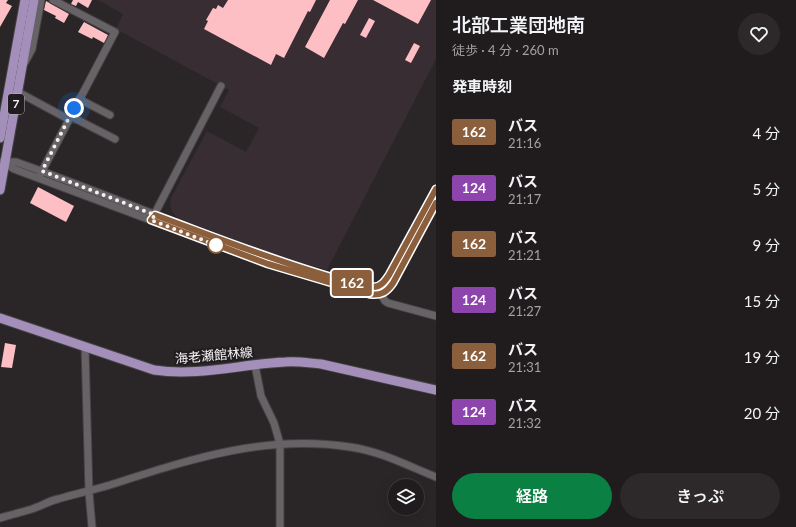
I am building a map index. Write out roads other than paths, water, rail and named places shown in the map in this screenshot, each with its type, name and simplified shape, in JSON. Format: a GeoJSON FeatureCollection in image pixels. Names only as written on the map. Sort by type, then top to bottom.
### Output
{"type":"FeatureCollection","features":[{"type":"Feature","properties":{"kind":"main road","name":"7"},"geometry":{"type":"LineString","coordinates":[[0,190],[2,163],[18,92],[22,65],[25,0]]}},
{"type":"Feature","properties":{"kind":"main road","name":"7"},"geometry":{"type":"LineString","coordinates":[[0,138],[34,0]]}},
{"type":"Feature","properties":{"kind":"main road","name":"海老瀬館林線"},"geometry":{"type":"LineString","coordinates":[[0,318],[154,370],[166,372],[195,372],[285,362],[321,364],[436,390]]}},
{"type":"Feature","properties":{"kind":"street"},"geometry":{"type":"LineString","coordinates":[[22,65],[32,49],[41,0]]}},
{"type":"Feature","properties":{"kind":"street"},"geometry":{"type":"LineString","coordinates":[[40,174],[115,32],[53,0]]}},
{"type":"Feature","properties":{"kind":"street"},"geometry":{"type":"LineString","coordinates":[[153,217],[221,86]]}},
{"type":"Feature","properties":{"kind":"street"},"geometry":{"type":"LineString","coordinates":[[18,92],[115,139]]}},
{"type":"Feature","properties":{"kind":"street"},"geometry":{"type":"LineString","coordinates":[[79,99],[110,115]]}},
{"type":"Feature","properties":{"kind":"street"},"geometry":{"type":"LineString","coordinates":[[2,163],[14,169],[40,174],[153,217],[268,264],[369,294],[381,294],[386,292],[393,283],[436,203]]}},
{"type":"Feature","properties":{"kind":"street"},"geometry":{"type":"LineString","coordinates":[[153,217],[270,258],[353,284],[373,288],[385,282],[436,189]]}},
{"type":"Feature","properties":{"kind":"street"},"geometry":{"type":"LineString","coordinates":[[381,294],[388,303],[436,316]]}},
{"type":"Feature","properties":{"kind":"street"},"geometry":{"type":"LineString","coordinates":[[85,347],[89,492],[92,527]]}},
{"type":"Feature","properties":{"kind":"street"},"geometry":{"type":"LineString","coordinates":[[255,365],[261,396],[274,423],[280,444],[280,527]]}},
{"type":"Feature","properties":{"kind":"street"},"geometry":{"type":"LineString","coordinates":[[0,518],[32,509],[57,499],[89,492],[199,457],[228,450],[280,444],[314,443],[352,447],[381,454],[436,477]]}}]}
